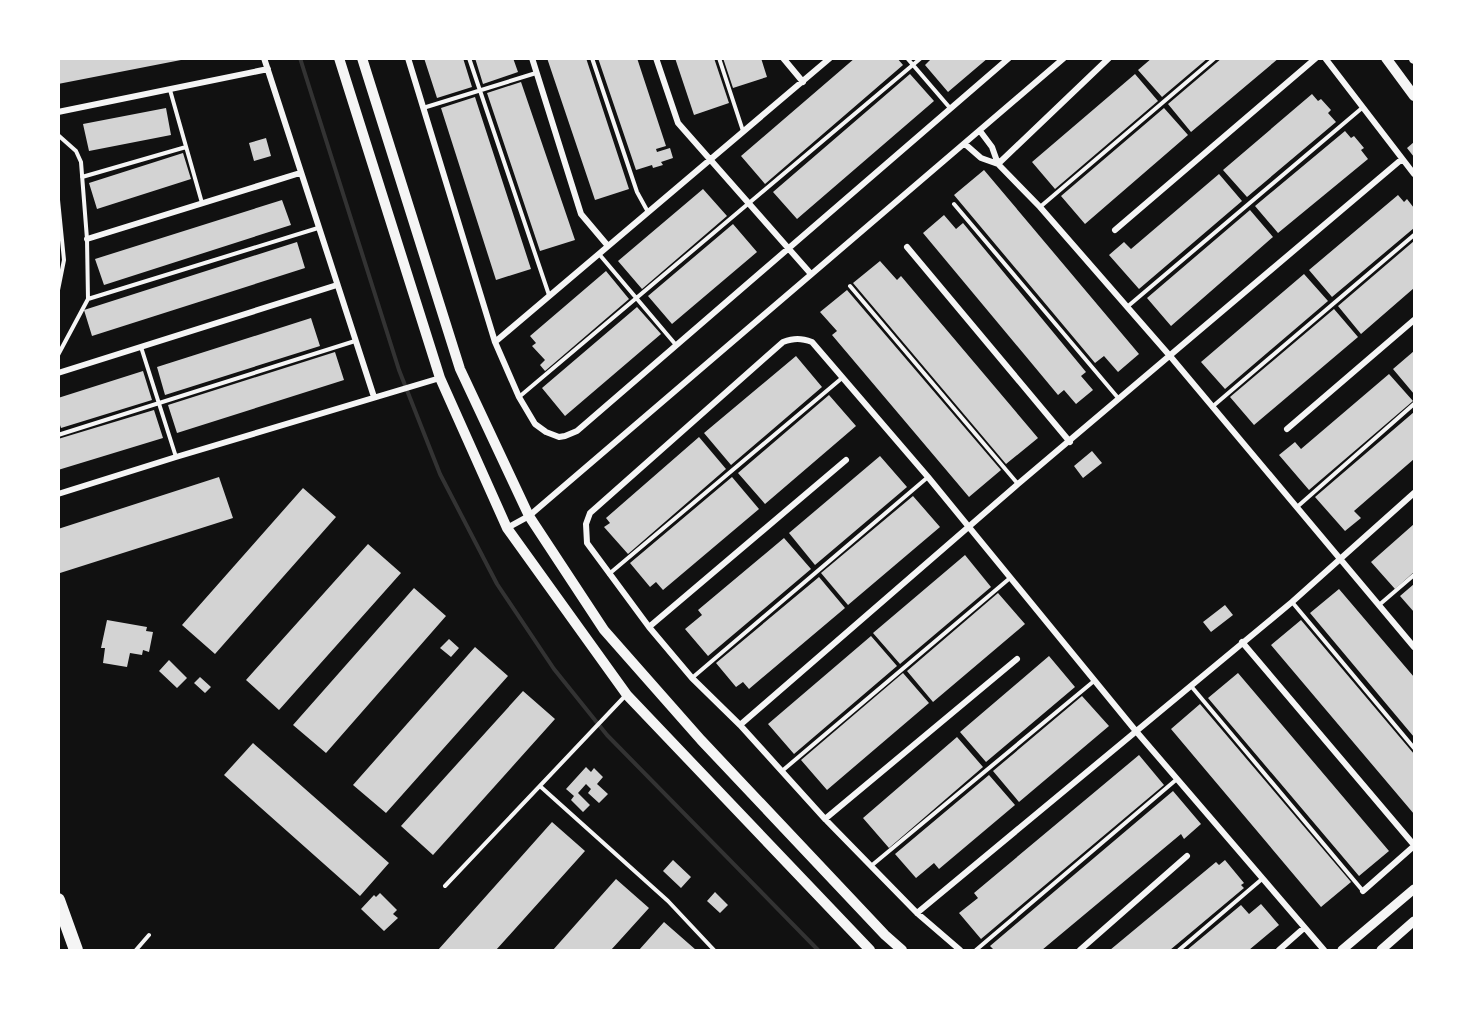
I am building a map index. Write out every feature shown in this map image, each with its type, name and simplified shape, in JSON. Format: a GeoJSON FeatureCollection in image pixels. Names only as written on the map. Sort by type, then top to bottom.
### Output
{"type":"FeatureCollection","features":[{"type":"Feature","properties":{"kind":"highway"},"geometry":{"type":"LineString","coordinates":[[58,900],[76,951]]}},
{"type":"Feature","properties":{"kind":"main road"},"geometry":{"type":"LineString","coordinates":[[339,58],[440,378],[507,528],[627,694],[870,951]]}},
{"type":"Feature","properties":{"kind":"main road"},"geometry":{"type":"LineString","coordinates":[[362,58],[460,369],[529,516],[604,630],[701,740],[902,951]]}},
{"type":"Feature","properties":{"kind":"main road"},"geometry":{"type":"LineString","coordinates":[[1386,58],[1414,96]]}},
{"type":"Feature","properties":{"kind":"street"},"geometry":{"type":"LineString","coordinates":[[264,58],[374,397]]}},
{"type":"Feature","properties":{"kind":"street"},"geometry":{"type":"LineString","coordinates":[[408,58],[495,342],[519,397],[535,424],[559,437],[571,434],[1009,58]]}},
{"type":"Feature","properties":{"kind":"street"},"geometry":{"type":"LineString","coordinates":[[532,58],[581,214],[608,246]]}},
{"type":"Feature","properties":{"kind":"street"},"geometry":{"type":"LineString","coordinates":[[656,58],[678,123],[811,274]]}},
{"type":"Feature","properties":{"kind":"street"},"geometry":{"type":"LineString","coordinates":[[783,58],[803,82]]}},
{"type":"Feature","properties":{"kind":"street"},"geometry":{"type":"LineString","coordinates":[[495,342],[830,58]]}},
{"type":"Feature","properties":{"kind":"street"},"geometry":{"type":"LineString","coordinates":[[507,528],[529,516],[1064,58]]}},
{"type":"Feature","properties":{"kind":"street"},"geometry":{"type":"LineString","coordinates":[[998,164],[1109,58]]}},
{"type":"Feature","properties":{"kind":"street"},"geometry":{"type":"LineString","coordinates":[[1115,230],[1316,58]]}},
{"type":"Feature","properties":{"kind":"street"},"geometry":{"type":"LineString","coordinates":[[1325,58],[1414,174]]}},
{"type":"Feature","properties":{"kind":"street"},"geometry":{"type":"LineString","coordinates":[[58,112],[267,69]]}},
{"type":"Feature","properties":{"kind":"street"},"geometry":{"type":"LineString","coordinates":[[980,131],[992,147],[998,164],[1040,207],[1170,356],[1414,647]]}},
{"type":"Feature","properties":{"kind":"street"},"geometry":{"type":"LineString","coordinates":[[965,144],[981,158],[998,164]]}},
{"type":"Feature","properties":{"kind":"street"},"geometry":{"type":"LineString","coordinates":[[740,725],[1018,484],[1402,159]]}},
{"type":"Feature","properties":{"kind":"street"},"geometry":{"type":"LineString","coordinates":[[87,239],[300,173]]}},
{"type":"Feature","properties":{"kind":"street"},"geometry":{"type":"LineString","coordinates":[[907,247],[1070,442]]}},
{"type":"Feature","properties":{"kind":"street"},"geometry":{"type":"LineString","coordinates":[[58,373],[337,285]]}},
{"type":"Feature","properties":{"kind":"street"},"geometry":{"type":"LineString","coordinates":[[1287,429],[1414,320]]}},
{"type":"Feature","properties":{"kind":"street"},"geometry":{"type":"LineString","coordinates":[[960,951],[917,913],[871,867],[740,725],[692,678],[649,627],[587,543],[586,524],[590,513],[783,342],[793,339],[813,342],[928,477],[1135,730],[1324,951]]}},
{"type":"Feature","properties":{"kind":"street"},"geometry":{"type":"LineString","coordinates":[[58,494],[176,456],[440,378]]}},
{"type":"Feature","properties":{"kind":"street"},"geometry":{"type":"LineString","coordinates":[[649,627],[846,460]]}},
{"type":"Feature","properties":{"kind":"street"},"geometry":{"type":"LineString","coordinates":[[917,913],[1292,602],[1414,493]]}},
{"type":"Feature","properties":{"kind":"street"},"geometry":{"type":"LineString","coordinates":[[1242,642],[1414,846],[1363,891]]}},
{"type":"Feature","properties":{"kind":"street"},"geometry":{"type":"LineString","coordinates":[[825,819],[1017,659]]}},
{"type":"Feature","properties":{"kind":"street"},"geometry":{"type":"LineString","coordinates":[[1080,951],[1186,856]]}},
{"type":"Feature","properties":{"kind":"street"},"geometry":{"type":"LineString","coordinates":[[1342,951],[1414,889]]}},
{"type":"Feature","properties":{"kind":"street"},"geometry":{"type":"LineString","coordinates":[[1381,951],[1414,921]]}},
{"type":"Feature","properties":{"kind":"street"},"geometry":{"type":"LineString","coordinates":[[1279,951],[1304,928]]}},
{"type":"Feature","properties":{"kind":"lane"},"geometry":{"type":"LineString","coordinates":[[469,58],[549,296]]}},
{"type":"Feature","properties":{"kind":"lane"},"geometry":{"type":"LineString","coordinates":[[592,58],[637,192],[648,212]]}},
{"type":"Feature","properties":{"kind":"lane"},"geometry":{"type":"LineString","coordinates":[[719,58],[743,131]]}},
{"type":"Feature","properties":{"kind":"lane"},"geometry":{"type":"LineString","coordinates":[[907,58],[951,109]]}},
{"type":"Feature","properties":{"kind":"lane"},"geometry":{"type":"LineString","coordinates":[[519,397],[921,58]]}},
{"type":"Feature","properties":{"kind":"lane"},"geometry":{"type":"LineString","coordinates":[[1040,207],[1215,58]]}},
{"type":"Feature","properties":{"kind":"lane"},"geometry":{"type":"LineString","coordinates":[[423,108],[536,73]]}},
{"type":"Feature","properties":{"kind":"lane"},"geometry":{"type":"LineString","coordinates":[[170,90],[202,203]]}},
{"type":"Feature","properties":{"kind":"lane"},"geometry":{"type":"LineString","coordinates":[[1126,307],[1362,108]]}},
{"type":"Feature","properties":{"kind":"lane"},"geometry":{"type":"LineString","coordinates":[[58,135],[78,154],[87,239],[88,299],[58,355]]}},
{"type":"Feature","properties":{"kind":"lane"},"geometry":{"type":"LineString","coordinates":[[82,177],[186,147]]}},
{"type":"Feature","properties":{"kind":"lane"},"geometry":{"type":"LineString","coordinates":[[58,200],[64,260],[63,275],[58,290]]}},
{"type":"Feature","properties":{"kind":"lane"},"geometry":{"type":"LineString","coordinates":[[954,204],[1119,399]]}},
{"type":"Feature","properties":{"kind":"lane"},"geometry":{"type":"LineString","coordinates":[[88,299],[318,228]]}},
{"type":"Feature","properties":{"kind":"lane"},"geometry":{"type":"LineString","coordinates":[[1212,407],[1414,235]]}},
{"type":"Feature","properties":{"kind":"lane"},"geometry":{"type":"LineString","coordinates":[[599,254],[676,345]]}},
{"type":"Feature","properties":{"kind":"lane"},"geometry":{"type":"LineString","coordinates":[[850,286],[1018,484]]}},
{"type":"Feature","properties":{"kind":"lane"},"geometry":{"type":"LineString","coordinates":[[58,435],[355,341]]}},
{"type":"Feature","properties":{"kind":"lane"},"geometry":{"type":"LineString","coordinates":[[141,347],[176,456]]}},
{"type":"Feature","properties":{"kind":"lane"},"geometry":{"type":"LineString","coordinates":[[609,574],[842,378]]}},
{"type":"Feature","properties":{"kind":"lane"},"geometry":{"type":"LineString","coordinates":[[1297,507],[1414,404]]}},
{"type":"Feature","properties":{"kind":"lane"},"geometry":{"type":"LineString","coordinates":[[692,678],[928,477]]}},
{"type":"Feature","properties":{"kind":"lane"},"geometry":{"type":"LineString","coordinates":[[1379,605],[1414,575]]}},
{"type":"Feature","properties":{"kind":"lane"},"geometry":{"type":"LineString","coordinates":[[782,771],[1011,578]]}},
{"type":"Feature","properties":{"kind":"lane"},"geometry":{"type":"LineString","coordinates":[[1292,602],[1414,748]]}},
{"type":"Feature","properties":{"kind":"lane"},"geometry":{"type":"LineString","coordinates":[[871,867],[1094,681]]}},
{"type":"Feature","properties":{"kind":"lane"},"geometry":{"type":"LineString","coordinates":[[1191,685],[1363,891]]}},
{"type":"Feature","properties":{"kind":"lane"},"geometry":{"type":"LineString","coordinates":[[446,886],[627,694]]}},
{"type":"Feature","properties":{"kind":"lane"},"geometry":{"type":"LineString","coordinates":[[975,951],[1177,779]]}},
{"type":"Feature","properties":{"kind":"lane"},"geometry":{"type":"LineString","coordinates":[[541,787],[668,901],[714,951]]}},
{"type":"Feature","properties":{"kind":"lane"},"geometry":{"type":"LineString","coordinates":[[1179,951],[1262,879]]}},
{"type":"Feature","properties":{"kind":"lane"},"geometry":{"type":"LineString","coordinates":[[136,951],[149,935]]}},
{"type":"Feature","properties":{"kind":"building"},"geometry":{"type":"Polygon","coordinates":[[[58,58],[180,58],[181,60],[58,84],[58,58]]]}},
{"type":"Feature","properties":{"kind":"building"},"geometry":{"type":"Polygon","coordinates":[[[424,58],[463,58],[472,87],[437,98],[424,58]]]}},
{"type":"Feature","properties":{"kind":"building"},"geometry":{"type":"Polygon","coordinates":[[[475,58],[513,58],[518,72],[483,84],[475,58]]]}},
{"type":"Feature","properties":{"kind":"building"},"geometry":{"type":"Polygon","coordinates":[[[547,58],[586,58],[629,189],[595,200],[547,58]]]}},
{"type":"Feature","properties":{"kind":"building"},"geometry":{"type":"Polygon","coordinates":[[[598,58],[637,58],[666,146],[656,149],[657,152],[670,148],[673,158],[661,162],[663,165],[653,168],[652,165],[636,170],[598,58]]]}},
{"type":"Feature","properties":{"kind":"building"},"geometry":{"type":"Polygon","coordinates":[[[675,58],[714,58],[729,103],[694,115],[675,58]]]}},
{"type":"Feature","properties":{"kind":"building"},"geometry":{"type":"Polygon","coordinates":[[[723,58],[761,58],[767,77],[733,88],[723,58]]]}},
{"type":"Feature","properties":{"kind":"building"},"geometry":{"type":"Polygon","coordinates":[[[855,58],[897,58],[903,65],[765,184],[741,156],[855,58]]]}},
{"type":"Feature","properties":{"kind":"building"},"geometry":{"type":"Polygon","coordinates":[[[932,58],[988,58],[948,92],[925,65],[932,58]]]}},
{"type":"Feature","properties":{"kind":"building"},"geometry":{"type":"Polygon","coordinates":[[[1152,58],[1208,58],[1162,97],[1138,70],[1152,58]]]}},
{"type":"Feature","properties":{"kind":"building"},"geometry":{"type":"Polygon","coordinates":[[[1222,58],[1279,58],[1191,132],[1168,104],[1222,58]]]}},
{"type":"Feature","properties":{"kind":"building"},"geometry":{"type":"Polygon","coordinates":[[[910,74],[934,101],[797,219],[773,192],[910,74]]]}},
{"type":"Feature","properties":{"kind":"building"},"geometry":{"type":"Polygon","coordinates":[[[1135,74],[1158,101],[1055,189],[1032,162],[1135,74]]]}},
{"type":"Feature","properties":{"kind":"building"},"geometry":{"type":"Polygon","coordinates":[[[521,82],[575,240],[540,251],[487,93],[521,82]]]}},
{"type":"Feature","properties":{"kind":"building"},"geometry":{"type":"Polygon","coordinates":[[[1312,94],[1318,101],[1321,99],[1331,110],[1328,113],[1336,122],[1247,197],[1223,170],[1312,94]]]}},
{"type":"Feature","properties":{"kind":"building"},"geometry":{"type":"Polygon","coordinates":[[[475,97],[531,269],[496,280],[441,108],[475,97]]]}},
{"type":"Feature","properties":{"kind":"building"},"geometry":{"type":"Polygon","coordinates":[[[166,108],[171,135],[89,151],[83,124],[166,108]]]}},
{"type":"Feature","properties":{"kind":"building"},"geometry":{"type":"Polygon","coordinates":[[[1164,108],[1188,135],[1085,224],[1061,196],[1164,108]]]}},
{"type":"Feature","properties":{"kind":"building"},"geometry":{"type":"Polygon","coordinates":[[[1345,131],[1351,138],[1354,136],[1364,148],[1361,150],[1368,159],[1278,233],[1255,206],[1345,131]]]}},
{"type":"Feature","properties":{"kind":"building"},"geometry":{"type":"Polygon","coordinates":[[[266,138],[271,156],[254,161],[249,143],[266,138]]]}},
{"type":"Feature","properties":{"kind":"building"},"geometry":{"type":"Polygon","coordinates":[[[1414,142],[1414,157],[1407,148],[1414,142]]]}},
{"type":"Feature","properties":{"kind":"building"},"geometry":{"type":"Polygon","coordinates":[[[183,153],[191,179],[97,209],[89,183],[183,153]]]}},
{"type":"Feature","properties":{"kind":"building"},"geometry":{"type":"Polygon","coordinates":[[[984,170],[1139,354],[1118,372],[1104,356],[1095,363],[954,195],[984,170]]]}},
{"type":"Feature","properties":{"kind":"building"},"geometry":{"type":"Polygon","coordinates":[[[1219,174],[1242,201],[1139,289],[1109,255],[1124,242],[1131,249],[1219,174]]]}},
{"type":"Feature","properties":{"kind":"building"},"geometry":{"type":"Polygon","coordinates":[[[703,189],[727,216],[642,289],[618,261],[703,189]]]}},
{"type":"Feature","properties":{"kind":"building"},"geometry":{"type":"Polygon","coordinates":[[[1398,195],[1404,202],[1407,199],[1414,208],[1414,228],[1332,297],[1309,270],[1398,195]]]}},
{"type":"Feature","properties":{"kind":"building"},"geometry":{"type":"Polygon","coordinates":[[[282,200],[291,225],[104,285],[95,259],[282,200]]]}},
{"type":"Feature","properties":{"kind":"building"},"geometry":{"type":"Polygon","coordinates":[[[1250,210],[1273,237],[1171,326],[1147,298],[1250,210]]]}},
{"type":"Feature","properties":{"kind":"building"},"geometry":{"type":"Polygon","coordinates":[[[944,215],[956,229],[963,223],[1086,372],[1081,376],[1093,390],[1076,404],[1064,390],[1058,395],[923,233],[944,215]]]}},
{"type":"Feature","properties":{"kind":"building"},"geometry":{"type":"Polygon","coordinates":[[[733,224],[757,252],[672,324],[648,296],[733,224]]]}},
{"type":"Feature","properties":{"kind":"building"},"geometry":{"type":"Polygon","coordinates":[[[1414,241],[1414,288],[1361,334],[1338,306],[1414,241]]]}},
{"type":"Feature","properties":{"kind":"building"},"geometry":{"type":"Polygon","coordinates":[[[297,242],[305,268],[92,336],[84,310],[297,242]]]}},
{"type":"Feature","properties":{"kind":"building"},"geometry":{"type":"Polygon","coordinates":[[[880,261],[897,280],[901,276],[1038,438],[1006,464],[853,283],[880,261]]]}},
{"type":"Feature","properties":{"kind":"building"},"geometry":{"type":"Polygon","coordinates":[[[606,271],[629,299],[545,371],[540,365],[545,360],[532,346],[536,343],[530,336],[606,271]]]}},
{"type":"Feature","properties":{"kind":"building"},"geometry":{"type":"Polygon","coordinates":[[[1304,274],[1328,301],[1225,389],[1201,362],[1304,274]]]}},
{"type":"Feature","properties":{"kind":"building"},"geometry":{"type":"Polygon","coordinates":[[[847,290],[1001,470],[969,497],[832,335],[837,331],[820,312],[847,290]]]}},
{"type":"Feature","properties":{"kind":"building"},"geometry":{"type":"Polygon","coordinates":[[[637,307],[661,334],[565,416],[542,388],[637,307]]]}},
{"type":"Feature","properties":{"kind":"building"},"geometry":{"type":"Polygon","coordinates":[[[1334,309],[1358,337],[1254,425],[1230,397],[1334,309]]]}},
{"type":"Feature","properties":{"kind":"building"},"geometry":{"type":"Polygon","coordinates":[[[311,318],[320,346],[165,395],[157,367],[311,318]]]}},
{"type":"Feature","properties":{"kind":"building"},"geometry":{"type":"Polygon","coordinates":[[[1414,351],[1414,394],[1393,369],[1414,351]]]}},
{"type":"Feature","properties":{"kind":"building"},"geometry":{"type":"Polygon","coordinates":[[[335,352],[344,380],[177,433],[168,405],[335,352]]]}},
{"type":"Feature","properties":{"kind":"building"},"geometry":{"type":"Polygon","coordinates":[[[796,356],[822,387],[731,465],[704,433],[796,356]]]}},
{"type":"Feature","properties":{"kind":"building"},"geometry":{"type":"Polygon","coordinates":[[[143,371],[152,400],[61,428],[58,419],[58,398],[143,371]]]}},
{"type":"Feature","properties":{"kind":"building"},"geometry":{"type":"Polygon","coordinates":[[[1389,374],[1413,401],[1309,490],[1279,455],[1295,442],[1301,449],[1389,374]]]}},
{"type":"Feature","properties":{"kind":"building"},"geometry":{"type":"Polygon","coordinates":[[[829,395],[856,426],[765,504],[738,473],[829,395]]]}},
{"type":"Feature","properties":{"kind":"building"},"geometry":{"type":"Polygon","coordinates":[[[154,410],[163,438],[58,470],[58,439],[154,410]]]}},
{"type":"Feature","properties":{"kind":"building"},"geometry":{"type":"Polygon","coordinates":[[[1414,412],[1414,459],[1354,511],[1361,518],[1345,531],[1315,497],[1414,412]]]}},
{"type":"Feature","properties":{"kind":"building"},"geometry":{"type":"Polygon","coordinates":[[[699,437],[726,469],[628,554],[604,527],[610,523],[606,518],[699,437]]]}},
{"type":"Feature","properties":{"kind":"building"},"geometry":{"type":"Polygon","coordinates":[[[1092,451],[1102,463],[1083,478],[1074,466],[1092,451]]]}},
{"type":"Feature","properties":{"kind":"building"},"geometry":{"type":"Polygon","coordinates":[[[880,456],[907,487],[815,565],[789,533],[880,456]]]}},
{"type":"Feature","properties":{"kind":"building"},"geometry":{"type":"Polygon","coordinates":[[[219,477],[233,518],[60,573],[58,529],[219,477]]]}},
{"type":"Feature","properties":{"kind":"building"},"geometry":{"type":"Polygon","coordinates":[[[732,477],[759,509],[663,590],[656,582],[650,587],[630,563],[732,477]]]}},
{"type":"Feature","properties":{"kind":"building"},"geometry":{"type":"Polygon","coordinates":[[[303,488],[336,517],[215,654],[182,625],[303,488]]]}},
{"type":"Feature","properties":{"kind":"building"},"geometry":{"type":"Polygon","coordinates":[[[913,496],[940,527],[848,605],[821,573],[913,496]]]}},
{"type":"Feature","properties":{"kind":"building"},"geometry":{"type":"Polygon","coordinates":[[[1414,524],[1414,572],[1395,589],[1371,562],[1414,524]]]}},
{"type":"Feature","properties":{"kind":"building"},"geometry":{"type":"Polygon","coordinates":[[[784,538],[811,569],[708,656],[685,629],[702,615],[698,610],[784,538]]]}},
{"type":"Feature","properties":{"kind":"building"},"geometry":{"type":"Polygon","coordinates":[[[368,544],[401,573],[279,710],[246,680],[368,544]]]}},
{"type":"Feature","properties":{"kind":"building"},"geometry":{"type":"Polygon","coordinates":[[[965,555],[991,587],[900,664],[873,633],[965,555]]]}},
{"type":"Feature","properties":{"kind":"building"},"geometry":{"type":"Polygon","coordinates":[[[819,577],[845,608],[749,689],[743,682],[736,687],[716,663],[819,577]]]}},
{"type":"Feature","properties":{"kind":"building"},"geometry":{"type":"Polygon","coordinates":[[[1414,584],[1414,612],[1400,596],[1414,584]]]}},
{"type":"Feature","properties":{"kind":"building"},"geometry":{"type":"Polygon","coordinates":[[[414,588],[446,616],[326,753],[293,725],[414,588]]]}},
{"type":"Feature","properties":{"kind":"building"},"geometry":{"type":"Polygon","coordinates":[[[1339,589],[1414,677],[1414,737],[1310,613],[1339,589]]]}},
{"type":"Feature","properties":{"kind":"building"},"geometry":{"type":"Polygon","coordinates":[[[998,593],[1025,624],[933,702],[907,671],[998,593]]]}},
{"type":"Feature","properties":{"kind":"building"},"geometry":{"type":"Polygon","coordinates":[[[1225,605],[1233,615],[1211,632],[1203,622],[1225,605]]]}},
{"type":"Feature","properties":{"kind":"building"},"geometry":{"type":"Polygon","coordinates":[[[107,620],[147,627],[146,631],[153,632],[149,652],[143,650],[142,655],[130,653],[127,667],[103,663],[105,648],[101,648],[107,620]]]}},
{"type":"Feature","properties":{"kind":"building"},"geometry":{"type":"Polygon","coordinates":[[[1301,620],[1414,754],[1414,814],[1271,645],[1301,620]]]}},
{"type":"Feature","properties":{"kind":"building"},"geometry":{"type":"Polygon","coordinates":[[[871,636],[897,666],[794,754],[768,724],[871,636]]]}},
{"type":"Feature","properties":{"kind":"building"},"geometry":{"type":"Polygon","coordinates":[[[449,639],[459,648],[451,657],[440,648],[449,639]]]}},
{"type":"Feature","properties":{"kind":"building"},"geometry":{"type":"Polygon","coordinates":[[[475,647],[508,676],[386,813],[353,785],[475,647]]]}},
{"type":"Feature","properties":{"kind":"building"},"geometry":{"type":"Polygon","coordinates":[[[1049,656],[1075,687],[986,762],[960,732],[1049,656]]]}},
{"type":"Feature","properties":{"kind":"building"},"geometry":{"type":"Polygon","coordinates":[[[169,660],[187,678],[177,688],[159,671],[169,660]]]}},
{"type":"Feature","properties":{"kind":"building"},"geometry":{"type":"Polygon","coordinates":[[[903,673],[929,703],[827,790],[801,760],[903,673]]]}},
{"type":"Feature","properties":{"kind":"building"},"geometry":{"type":"Polygon","coordinates":[[[1238,673],[1389,851],[1359,876],[1208,698],[1238,673]]]}},
{"type":"Feature","properties":{"kind":"building"},"geometry":{"type":"Polygon","coordinates":[[[200,677],[211,687],[205,693],[194,683],[200,677]]]}},
{"type":"Feature","properties":{"kind":"building"},"geometry":{"type":"Polygon","coordinates":[[[523,691],[555,719],[433,855],[401,826],[523,691]]]}},
{"type":"Feature","properties":{"kind":"building"},"geometry":{"type":"Polygon","coordinates":[[[1082,696],[1109,726],[1019,802],[993,771],[1082,696]]]}},
{"type":"Feature","properties":{"kind":"building"},"geometry":{"type":"Polygon","coordinates":[[[1200,704],[1351,882],[1321,907],[1171,729],[1200,704]]]}},
{"type":"Feature","properties":{"kind":"building"},"geometry":{"type":"Polygon","coordinates":[[[957,737],[983,767],[889,848],[863,818],[957,737]]]}},
{"type":"Feature","properties":{"kind":"building"},"geometry":{"type":"Polygon","coordinates":[[[253,743],[389,863],[360,896],[224,775],[253,743]]]}},
{"type":"Feature","properties":{"kind":"building"},"geometry":{"type":"Polygon","coordinates":[[[1139,755],[1164,785],[981,939],[959,913],[978,898],[974,893],[1139,755]]]}},
{"type":"Feature","properties":{"kind":"building"},"geometry":{"type":"Polygon","coordinates":[[[586,767],[591,772],[594,768],[603,777],[597,784],[608,794],[599,803],[588,793],[591,789],[586,784],[578,793],[590,805],[583,812],[571,800],[574,796],[566,789],[586,767]]]}},
{"type":"Feature","properties":{"kind":"building"},"geometry":{"type":"Polygon","coordinates":[[[989,775],[1015,805],[939,869],[934,863],[916,878],[895,854],[989,775]]]}},
{"type":"Feature","properties":{"kind":"building"},"geometry":{"type":"Polygon","coordinates":[[[1173,791],[1201,824],[1184,839],[1181,834],[1042,950],[994,950],[990,946],[1173,791]]]}},
{"type":"Feature","properties":{"kind":"building"},"geometry":{"type":"Polygon","coordinates":[[[552,822],[585,851],[496,950],[438,950],[552,822]]]}},
{"type":"Feature","properties":{"kind":"building"},"geometry":{"type":"Polygon","coordinates":[[[673,860],[691,877],[681,888],[663,871],[673,860]]]}},
{"type":"Feature","properties":{"kind":"building"},"geometry":{"type":"Polygon","coordinates":[[[1225,860],[1244,883],[1241,885],[1244,888],[1170,950],[1110,950],[1216,862],[1219,865],[1225,860]]]}},
{"type":"Feature","properties":{"kind":"building"},"geometry":{"type":"Polygon","coordinates":[[[616,879],[649,908],[611,950],[553,950],[616,879]]]}},
{"type":"Feature","properties":{"kind":"building"},"geometry":{"type":"Polygon","coordinates":[[[715,892],[728,905],[720,913],[707,901],[715,892]]]}},
{"type":"Feature","properties":{"kind":"building"},"geometry":{"type":"Polygon","coordinates":[[[380,893],[397,910],[393,914],[398,918],[384,931],[361,909],[374,895],[376,897],[380,893]]]}},
{"type":"Feature","properties":{"kind":"building"},"geometry":{"type":"Polygon","coordinates":[[[1261,904],[1279,925],[1249,950],[1187,950],[1241,905],[1249,914],[1261,904]]]}},
{"type":"Feature","properties":{"kind":"building"},"geometry":{"type":"Polygon","coordinates":[[[664,922],[696,950],[639,950],[664,922]]]}},
{"type":"Feature","properties":{"kind":"waterway"},"geometry":{"type":"LineString","coordinates":[[300,58],[399,370],[440,474],[497,584],[554,669],[607,735],[818,950]]}}]}
